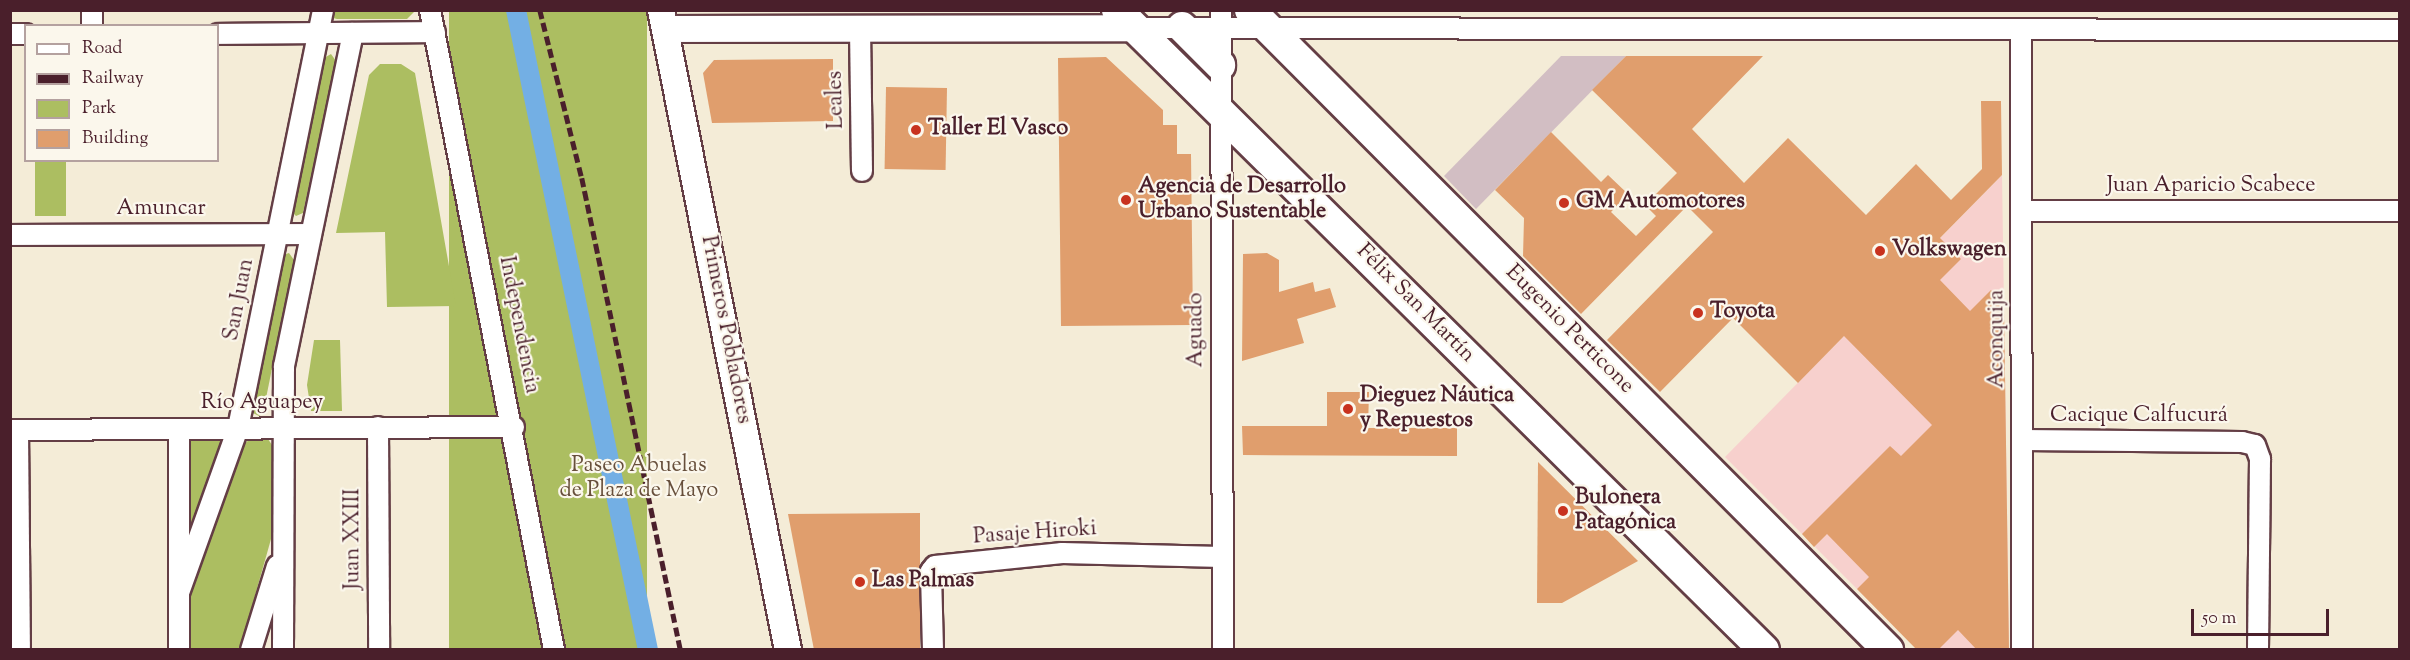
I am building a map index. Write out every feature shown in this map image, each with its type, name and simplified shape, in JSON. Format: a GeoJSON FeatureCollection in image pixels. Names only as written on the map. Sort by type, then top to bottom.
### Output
{"type":"FeatureCollection","features":[{"type":"Feature","properties":{"kind":"highway","name":"Félix San Martín"},"geometry":{"type":"LineString","coordinates":[[1126,19],[1764,650]]}},
{"type":"Feature","properties":{"kind":"highway","name":"Eugenio Perticone"},"geometry":{"type":"LineString","coordinates":[[1258,19],[1888,650]]}},
{"type":"Feature","properties":{"kind":"highway"},"geometry":{"type":"LineString","coordinates":[[1182,27],[1220,65]]}},
{"type":"Feature","properties":{"kind":"main road"},"geometry":{"type":"LineString","coordinates":[[663,20],[860,28],[1126,19]]}},
{"type":"Feature","properties":{"kind":"main road","name":"Primeros Pobladores"},"geometry":{"type":"LineString","coordinates":[[663,20],[788,650]]}},
{"type":"Feature","properties":{"kind":"street","name":"San Juan"},"geometry":{"type":"LineString","coordinates":[[179,593],[238,428],[323,10]]}},
{"type":"Feature","properties":{"kind":"street","name":"Independencia"},"geometry":{"type":"LineString","coordinates":[[430,10],[514,427],[554,650]]}},
{"type":"Feature","properties":{"kind":"street"},"geometry":{"type":"LineString","coordinates":[[1126,19],[1182,27],[1220,19],[1938,20],[2021,29],[2103,20],[2400,30]]}},
{"type":"Feature","properties":{"kind":"street","name":"Aguado"},"geometry":{"type":"LineString","coordinates":[[1220,19],[1223,650]]}},
{"type":"Feature","properties":{"kind":"street","name":"Leales"},"geometry":{"type":"LineString","coordinates":[[860,28],[862,171]]}},
{"type":"Feature","properties":{"kind":"street","name":"Aconquija"},"geometry":{"type":"LineString","coordinates":[[2021,29],[2022,650]]}},
{"type":"Feature","properties":{"kind":"street"},"geometry":{"type":"LineString","coordinates":[[219,34],[435,32]]}},
{"type":"Feature","properties":{"kind":"street"},"geometry":{"type":"LineString","coordinates":[[283,650],[283,428],[286,351],[353,33]]}},
{"type":"Feature","properties":{"kind":"street","name":"Juan Aparicio Scabece"},"geometry":{"type":"LineString","coordinates":[[2022,211],[2400,211]]}},
{"type":"Feature","properties":{"kind":"street","name":"Amuncar"},"geometry":{"type":"LineString","coordinates":[[10,235],[311,234]]}},
{"type":"Feature","properties":{"kind":"street","name":"Río Aguapey"},"geometry":{"type":"LineString","coordinates":[[14,430],[514,427]]}},
{"type":"Feature","properties":{"kind":"street","name":"Juan XXIII"},"geometry":{"type":"LineString","coordinates":[[378,428],[378,650]]}},
{"type":"Feature","properties":{"kind":"street","name":"San Juan"},"geometry":{"type":"LineString","coordinates":[[178,429],[179,650]]}},
{"type":"Feature","properties":{"kind":"street"},"geometry":{"type":"LineString","coordinates":[[14,430],[20,650]]}},
{"type":"Feature","properties":{"kind":"street","name":"Cacique Calfucurá"},"geometry":{"type":"LineString","coordinates":[[2022,440],[2242,442],[2255,445],[2260,459],[2259,650]]}},
{"type":"Feature","properties":{"kind":"street"},"geometry":{"type":"LineString","coordinates":[[251,650],[283,548]]}},
{"type":"Feature","properties":{"kind":"street","name":"Pasaje Hiroki"},"geometry":{"type":"LineString","coordinates":[[933,650],[931,572],[935,566],[1062,553],[1222,557]]}},
{"type":"Feature","properties":{"kind":"shaded area"},"geometry":{"type":"Polygon","coordinates":[[[1561,56],[1626,56],[1476,209],[1444,176],[1561,56]]]}},
{"type":"Feature","properties":{"kind":"shaded area"},"geometry":{"type":"Polygon","coordinates":[[[2002,175],[2009,649],[1917,649],[1725,457],[2002,175]]]}},
{"type":"Feature","properties":{"kind":"green space"},"geometry":{"type":"Polygon","coordinates":[[[331,10],[415,11],[407,19],[337,19],[333,18],[331,10]]]}},
{"type":"Feature","properties":{"kind":"green space","name":"Paseo Abuelas de Plaza de Mayo"},"geometry":{"type":"Polygon","coordinates":[[[449,11],[647,11],[647,650],[449,650],[449,11]]]}},
{"type":"Feature","properties":{"kind":"green space"},"geometry":{"type":"Polygon","coordinates":[[[331,54],[336,61],[303,213],[296,216],[291,211],[324,58],[331,54]]]}},
{"type":"Feature","properties":{"kind":"green space"},"geometry":{"type":"Polygon","coordinates":[[[380,64],[401,64],[415,73],[456,306],[387,307],[385,232],[336,233],[369,75],[380,64]]]}},
{"type":"Feature","properties":{"kind":"green space"},"geometry":{"type":"Polygon","coordinates":[[[35,162],[66,162],[66,216],[35,216],[35,162]]]}},
{"type":"Feature","properties":{"kind":"green space"},"geometry":{"type":"Polygon","coordinates":[[[289,253],[294,260],[263,413],[259,416],[251,412],[283,255],[289,253]]]}},
{"type":"Feature","properties":{"kind":"green space"},"geometry":{"type":"Polygon","coordinates":[[[314,340],[340,340],[342,411],[311,411],[307,385],[314,340]]]}},
{"type":"Feature","properties":{"kind":"green space"},"geometry":{"type":"Polygon","coordinates":[[[251,438],[268,439],[274,448],[273,532],[240,649],[186,650],[188,597],[241,447],[251,438]]]}},
{"type":"Feature","properties":{"kind":"green space"},"geometry":{"type":"Polygon","coordinates":[[[187,439],[228,439],[188,538],[187,439]]]}},
{"type":"Feature","properties":{"kind":"building"},"geometry":{"type":"Polygon","coordinates":[[[1626,56],[1763,56],[1692,129],[1744,183],[1788,138],[1866,215],[1916,164],[1951,200],[1982,169],[1981,101],[2001,101],[2002,175],[1940,238],[1961,259],[1940,280],[1970,311],[1991,290],[2004,303],[2009,650],[1977,650],[1958,630],[1938,650],[1917,650],[1857,589],[1869,577],[1827,534],[1814,547],[1802,534],[1890,446],[1901,456],[1932,425],[1844,336],[1798,383],[1733,318],[1660,392],[1607,340],[1713,232],[1687,206],[1581,314],[1523,256],[1524,218],[1495,190],[1551,132],[1601,182],[1608,175],[1628,194],[1611,212],[1636,236],[1656,216],[1645,205],[1677,173],[1592,90],[1626,56]]]}},
{"type":"Feature","properties":{"kind":"building"},"geometry":{"type":"Polygon","coordinates":[[[1106,57],[1163,110],[1163,125],[1177,125],[1177,154],[1191,154],[1193,325],[1061,326],[1058,58],[1106,57]]]}},
{"type":"Feature","properties":{"kind":"building"},"geometry":{"type":"Polygon","coordinates":[[[833,59],[833,121],[712,123],[703,73],[714,60],[833,59]]]}},
{"type":"Feature","properties":{"kind":"building","name":"Taller El Vasco"},"geometry":{"type":"Polygon","coordinates":[[[886,87],[947,88],[946,170],[885,169],[886,87]]]}},
{"type":"Feature","properties":{"kind":"building"},"geometry":{"type":"Polygon","coordinates":[[[1267,253],[1279,260],[1279,292],[1313,282],[1315,292],[1330,288],[1336,307],[1297,319],[1304,343],[1242,361],[1243,254],[1267,253]]]}},
{"type":"Feature","properties":{"kind":"building","name":"Dieguez Náutica y Repuestos"},"geometry":{"type":"Polygon","coordinates":[[[1327,392],[1369,392],[1368,428],[1457,428],[1457,456],[1243,455],[1242,426],[1327,426],[1327,392]]]}},
{"type":"Feature","properties":{"kind":"building","name":"Bulonera Patagónica"},"geometry":{"type":"Polygon","coordinates":[[[1538,462],[1638,561],[1562,603],[1537,603],[1538,462]]]}},
{"type":"Feature","properties":{"kind":"building","name":"Las Palmas"},"geometry":{"type":"Polygon","coordinates":[[[920,513],[920,650],[814,650],[788,514],[920,513]]]}},
{"type":"Feature","properties":{"kind":"waterway"},"geometry":{"type":"LineString","coordinates":[[516,10],[648,650]]}},
{"type":"Feature","properties":{"kind":"railway"},"geometry":{"type":"LineString","coordinates":[[540,10],[582,178],[681,650]]}},
{"type":"Feature","properties":{"kind":"place","name":"Taller El Vasco"},"geometry":{"type":"Point","coordinates":[916,130]}},
{"type":"Feature","properties":{"kind":"place","name":"Agencia de Desarrollo Urbano Sustentable"},"geometry":{"type":"Point","coordinates":[1126,200]}},
{"type":"Feature","properties":{"kind":"place","name":"GM Automotores"},"geometry":{"type":"Point","coordinates":[1564,203]}},
{"type":"Feature","properties":{"kind":"place","name":"Volkswagen"},"geometry":{"type":"Point","coordinates":[1880,251]}},
{"type":"Feature","properties":{"kind":"place","name":"Toyota"},"geometry":{"type":"Point","coordinates":[1698,313]}},
{"type":"Feature","properties":{"kind":"place","name":"Dieguez Náutica y Repuestos"},"geometry":{"type":"Point","coordinates":[1348,409]}},
{"type":"Feature","properties":{"kind":"place","name":"Bulonera Patagónica"},"geometry":{"type":"Point","coordinates":[1563,511]}},
{"type":"Feature","properties":{"kind":"place","name":"Las Palmas"},"geometry":{"type":"Point","coordinates":[860,582]}}]}
